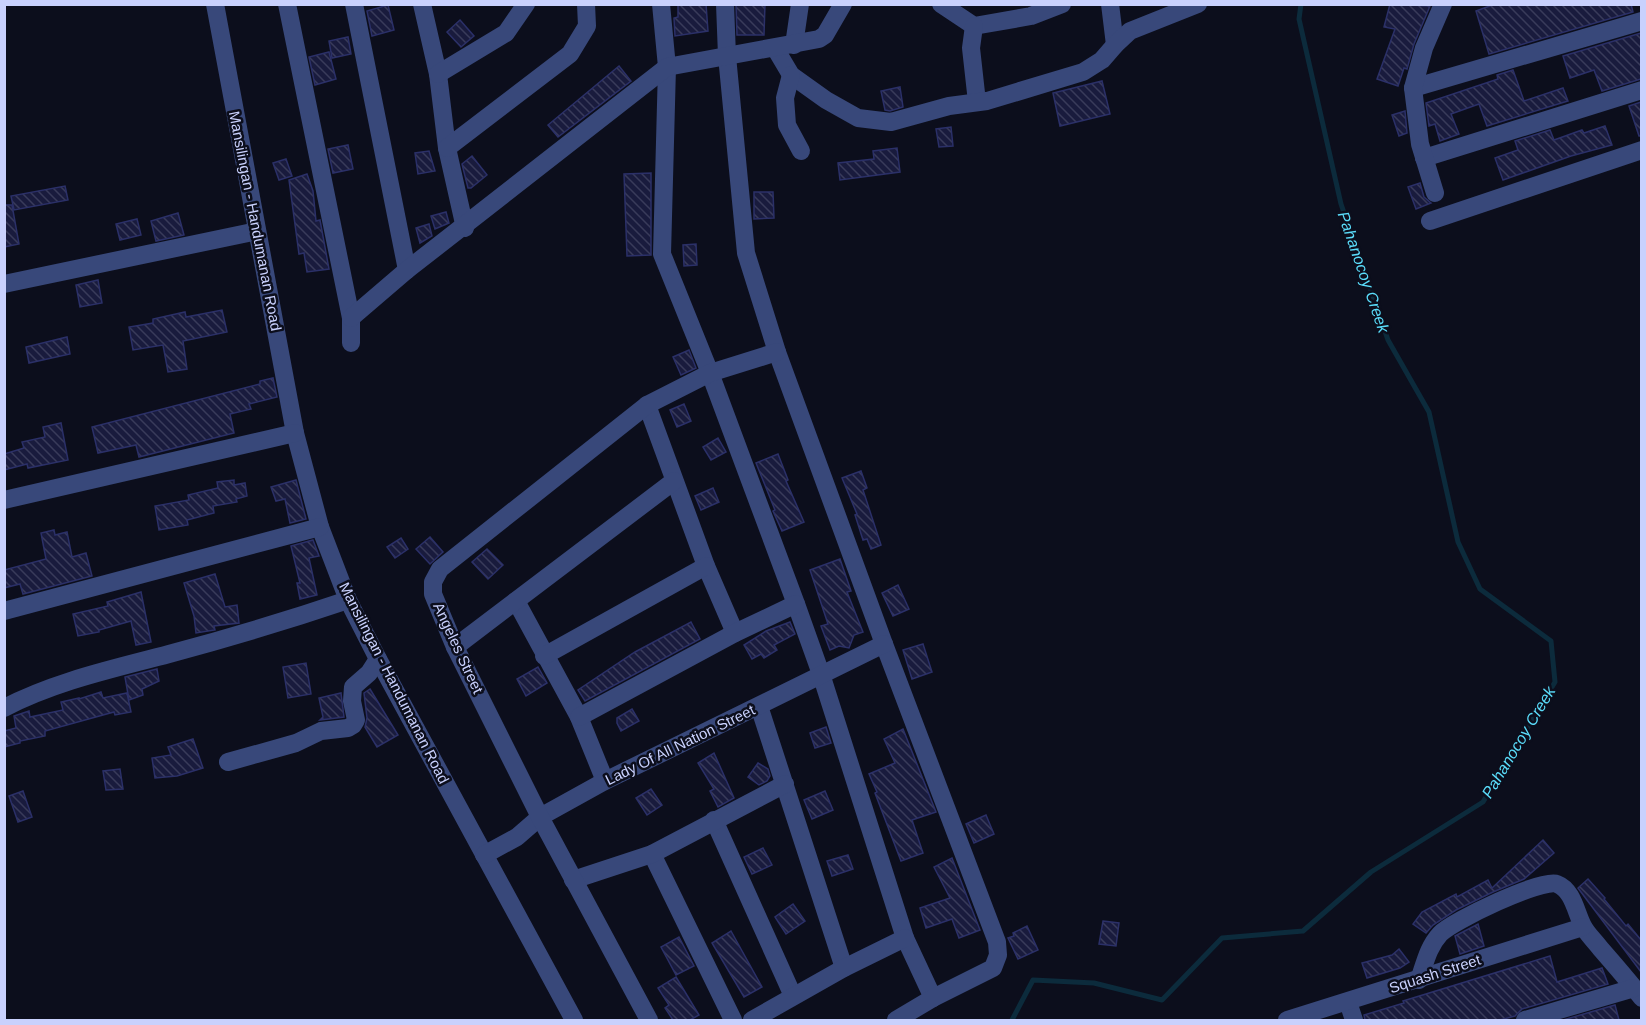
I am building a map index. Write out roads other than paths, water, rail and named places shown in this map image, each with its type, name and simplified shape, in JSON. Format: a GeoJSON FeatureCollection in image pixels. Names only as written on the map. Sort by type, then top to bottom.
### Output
{"type":"FeatureCollection","features":[{"type":"Feature","properties":{"kind":"street","name":"Mansilingan - Handumanan Road"},"geometry":{"type":"LineString","coordinates":[[215,4],[295,432],[320,527],[348,600],[378,659],[574,1020]]}},
{"type":"Feature","properties":{"kind":"street"},"geometry":{"type":"LineString","coordinates":[[287,4],[351,318],[351,343]]}},
{"type":"Feature","properties":{"kind":"street"},"geometry":{"type":"LineString","coordinates":[[354,4],[407,270]]}},
{"type":"Feature","properties":{"kind":"street"},"geometry":{"type":"LineString","coordinates":[[422,4],[438,74],[447,148],[465,228]]}},
{"type":"Feature","properties":{"kind":"street"},"geometry":{"type":"LineString","coordinates":[[438,74],[506,33],[526,4]]}},
{"type":"Feature","properties":{"kind":"street"},"geometry":{"type":"LineString","coordinates":[[447,148],[570,54],[587,26],[586,4]]}},
{"type":"Feature","properties":{"kind":"street"},"geometry":{"type":"LineString","coordinates":[[661,4],[668,67],[662,254],[710,373],[821,674],[904,938],[933,998]]}},
{"type":"Feature","properties":{"kind":"street"},"geometry":{"type":"LineString","coordinates":[[725,4],[746,253],[777,352],[997,942],[998,955],[993,968],[933,998],[896,1020]]}},
{"type":"Feature","properties":{"kind":"street"},"geometry":{"type":"LineString","coordinates":[[794,45],[800,4]]}},
{"type":"Feature","properties":{"kind":"street"},"geometry":{"type":"LineString","coordinates":[[351,318],[407,270],[465,228],[668,67],[819,39],[825,35],[843,4]]}},
{"type":"Feature","properties":{"kind":"street"},"geometry":{"type":"LineString","coordinates":[[941,4],[974,26],[1031,16],[1062,4]]}},
{"type":"Feature","properties":{"kind":"street"},"geometry":{"type":"LineString","coordinates":[[1110,4],[1115,45]]}},
{"type":"Feature","properties":{"kind":"street"},"geometry":{"type":"LineString","coordinates":[[775,48],[791,75],[826,100],[858,118],[891,122],[949,106],[987,101],[1083,72],[1102,60],[1130,31],[1198,4]]}},
{"type":"Feature","properties":{"kind":"street"},"geometry":{"type":"LineString","coordinates":[[1435,193],[1420,144],[1413,88],[1424,48],[1443,4]]}},
{"type":"Feature","properties":{"kind":"street"},"geometry":{"type":"LineString","coordinates":[[1413,88],[1641,21]]}},
{"type":"Feature","properties":{"kind":"street"},"geometry":{"type":"LineString","coordinates":[[974,26],[970,48],[977,102]]}},
{"type":"Feature","properties":{"kind":"street"},"geometry":{"type":"LineString","coordinates":[[791,75],[785,98],[786,125],[801,151]]}},
{"type":"Feature","properties":{"kind":"street"},"geometry":{"type":"LineString","coordinates":[[1424,158],[1641,90]]}},
{"type":"Feature","properties":{"kind":"street"},"geometry":{"type":"LineString","coordinates":[[1430,221],[1641,150]]}},
{"type":"Feature","properties":{"kind":"street"},"geometry":{"type":"LineString","coordinates":[[4,284],[257,231]]}},
{"type":"Feature","properties":{"kind":"street","name":"Angeles Street"},"geometry":{"type":"LineString","coordinates":[[649,1020],[540,817],[455,647],[433,594],[433,582],[440,569],[647,405],[710,373],[777,352]]}},
{"type":"Feature","properties":{"kind":"street"},"geometry":{"type":"LineString","coordinates":[[647,405],[706,566],[735,633]]}},
{"type":"Feature","properties":{"kind":"street"},"geometry":{"type":"LineString","coordinates":[[4,500],[295,432]]}},
{"type":"Feature","properties":{"kind":"street"},"geometry":{"type":"LineString","coordinates":[[455,647],[674,481]]}},
{"type":"Feature","properties":{"kind":"street"},"geometry":{"type":"LineString","coordinates":[[4,612],[320,527]]}},
{"type":"Feature","properties":{"kind":"street"},"geometry":{"type":"LineString","coordinates":[[544,656],[706,566]]}},
{"type":"Feature","properties":{"kind":"street"},"geometry":{"type":"LineString","coordinates":[[4,708],[30,694],[60,683],[213,642],[348,600]]}},
{"type":"Feature","properties":{"kind":"street"},"geometry":{"type":"LineString","coordinates":[[516,602],[579,717],[605,781]]}},
{"type":"Feature","properties":{"kind":"street"},"geometry":{"type":"LineString","coordinates":[[579,717],[735,633],[796,604]]}},
{"type":"Feature","properties":{"kind":"street","name":"Lady Of All Nation Street"},"geometry":{"type":"LineString","coordinates":[[483,855],[517,837],[540,817],[605,781],[884,644]]}},
{"type":"Feature","properties":{"kind":"street"},"geometry":{"type":"LineString","coordinates":[[228,762],[296,743],[321,731],[348,728],[353,725],[356,720],[352,701],[353,687],[369,673],[378,659]]}},
{"type":"Feature","properties":{"kind":"street"},"geometry":{"type":"LineString","coordinates":[[759,706],[844,968]]}},
{"type":"Feature","properties":{"kind":"street"},"geometry":{"type":"LineString","coordinates":[[573,880],[652,854],[785,784]]}},
{"type":"Feature","properties":{"kind":"street"},"geometry":{"type":"LineString","coordinates":[[714,820],[793,996]]}},
{"type":"Feature","properties":{"kind":"street"},"geometry":{"type":"LineString","coordinates":[[652,854],[733,1020]]}},
{"type":"Feature","properties":{"kind":"street"},"geometry":{"type":"LineString","coordinates":[[1419,980],[1430,947],[1442,932],[1481,910],[1523,891],[1547,882],[1559,884],[1578,911],[1583,927],[1638,993],[1525,1020]]}},
{"type":"Feature","properties":{"kind":"street","name":"Squash Street"},"geometry":{"type":"LineString","coordinates":[[1287,1020],[1583,927]]}},
{"type":"Feature","properties":{"kind":"street"},"geometry":{"type":"LineString","coordinates":[[752,1020],[844,968],[904,938]]}},
{"type":"Feature","properties":{"kind":"street"},"geometry":{"type":"LineString","coordinates":[[1348,1002],[1354,1020]]}},
{"type":"Feature","properties":{"kind":"waterway","name":"Pahanocoy Creek"},"geometry":{"type":"LineString","coordinates":[[1012,1020],[1033,980],[1094,983],[1162,1000],[1222,938],[1303,931],[1371,872],[1483,802],[1555,682],[1551,641],[1480,589],[1458,542],[1429,412],[1388,340],[1341,204],[1299,19],[1301,4]]}}]}
